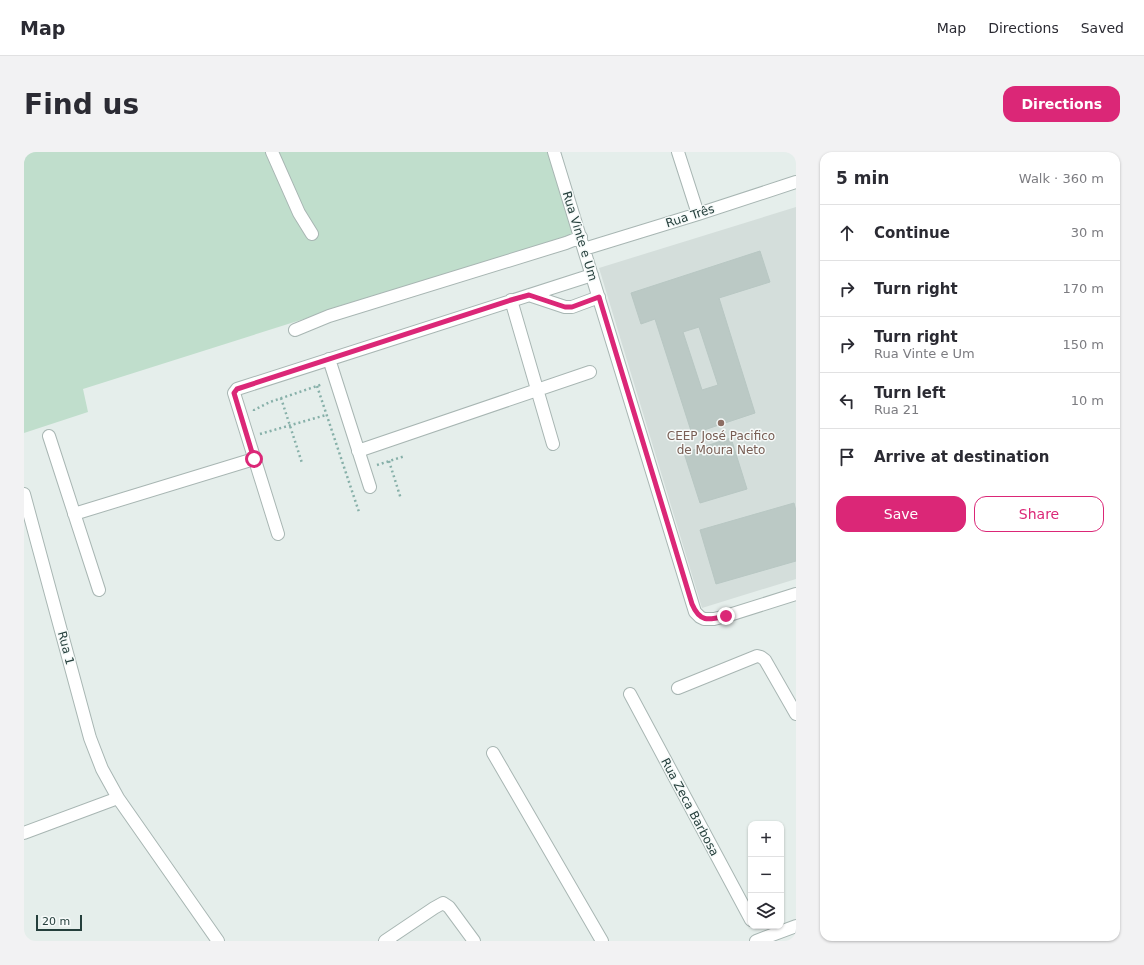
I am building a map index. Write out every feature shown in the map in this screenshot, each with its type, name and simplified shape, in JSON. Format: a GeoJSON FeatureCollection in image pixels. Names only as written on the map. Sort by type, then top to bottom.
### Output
{"type":"FeatureCollection","features":[{"type":"Feature","properties":{"kind":"street"},"geometry":{"type":"LineString","coordinates":[[272,152],[299,213],[312,234]]}},
{"type":"Feature","properties":{"kind":"street","name":"Rua Vinte e Um"},"geometry":{"type":"LineString","coordinates":[[554,152],[695,612],[704,619],[720,618],[796,594]]}},
{"type":"Feature","properties":{"kind":"street"},"geometry":{"type":"LineString","coordinates":[[678,152],[698,214]]}},
{"type":"Feature","properties":{"kind":"street","name":"Rua Três"},"geometry":{"type":"LineString","coordinates":[[296,330],[329,316],[566,243],[583,243],[698,214],[796,182]]}},
{"type":"Feature","properties":{"kind":"street"},"geometry":{"type":"LineString","coordinates":[[278,534],[234,393],[237,389],[592,275]]}},
{"type":"Feature","properties":{"kind":"street"},"geometry":{"type":"LineString","coordinates":[[529,295],[565,307],[572,307],[599,297]]}},
{"type":"Feature","properties":{"kind":"street"},"geometry":{"type":"LineString","coordinates":[[511,300],[553,444]]}},
{"type":"Feature","properties":{"kind":"street"},"geometry":{"type":"LineString","coordinates":[[329,359],[370,487]]}},
{"type":"Feature","properties":{"kind":"street"},"geometry":{"type":"LineString","coordinates":[[358,451],[590,372]]}},
{"type":"Feature","properties":{"kind":"street"},"geometry":{"type":"LineString","coordinates":[[49,436],[99,590]]}},
{"type":"Feature","properties":{"kind":"street"},"geometry":{"type":"LineString","coordinates":[[74,514],[254,459]]}},
{"type":"Feature","properties":{"kind":"street","name":"Rua 1"},"geometry":{"type":"LineString","coordinates":[[24,494],[90,738],[102,769],[118,798],[218,941]]}},
{"type":"Feature","properties":{"kind":"street"},"geometry":{"type":"LineString","coordinates":[[678,688],[757,656],[765,660],[796,714]]}},
{"type":"Feature","properties":{"kind":"street","name":"Rua Zeca Barbosa"},"geometry":{"type":"LineString","coordinates":[[630,694],[748,914]]}},
{"type":"Feature","properties":{"kind":"street"},"geometry":{"type":"LineString","coordinates":[[493,753],[602,941]]}},
{"type":"Feature","properties":{"kind":"street"},"geometry":{"type":"LineString","coordinates":[[24,833],[118,798]]}},
{"type":"Feature","properties":{"kind":"street"},"geometry":{"type":"LineString","coordinates":[[386,941],[443,903],[449,906],[474,941]]}},
{"type":"Feature","properties":{"kind":"street"},"geometry":{"type":"LineString","coordinates":[[755,929],[760,940],[796,926]]}},
{"type":"Feature","properties":{"kind":"path"},"geometry":{"type":"LineString","coordinates":[[254,410],[270,402],[336,380]]}},
{"type":"Feature","properties":{"kind":"path"},"geometry":{"type":"LineString","coordinates":[[317,386],[359,512]]}},
{"type":"Feature","properties":{"kind":"path"},"geometry":{"type":"LineString","coordinates":[[281,398],[302,463]]}},
{"type":"Feature","properties":{"kind":"path"},"geometry":{"type":"LineString","coordinates":[[248,438],[326,415]]}},
{"type":"Feature","properties":{"kind":"path"},"geometry":{"type":"LineString","coordinates":[[389,461],[401,499]]}},
{"type":"Feature","properties":{"kind":"shaded area","name":"CEEP José Pacifico de Moura Neto"},"geometry":{"type":"Polygon","coordinates":[[[796,207],[796,579],[702,608],[599,268],[796,207]]]}},
{"type":"Feature","properties":{"kind":"green space"},"geometry":{"type":"Polygon","coordinates":[[[24,152],[554,152],[579,232],[83,389],[88,412],[24,433],[24,152]]]}},
{"type":"Feature","properties":{"kind":"building"},"geometry":{"type":"Polygon","coordinates":[[[760,251],[770,282],[719,298],[755,413],[692,434],[655,319],[641,324],[631,293],[760,251]],[[699,327],[683,332],[702,390],[718,385],[699,327]]]}},
{"type":"Feature","properties":{"kind":"building"},"geometry":{"type":"Polygon","coordinates":[[[731,438],[747,489],[700,503],[684,453],[731,438]]]}},
{"type":"Feature","properties":{"kind":"building"},"geometry":{"type":"Polygon","coordinates":[[[794,503],[796,511],[796,561],[716,584],[700,530],[794,503]]]}},
{"type":"Feature","properties":{"kind":"place","name":"CEEP José Pacifico de Moura Neto"},"geometry":{"type":"Point","coordinates":[721,423]}},
{"type":"Feature","properties":{"kind":"route"},"geometry":{"type":"LineString","coordinates":[[254,459],[234,393],[237,389],[529,295],[565,307],[579,305],[599,297],[695,612],[704,619],[714,619],[726,616]]}}]}
